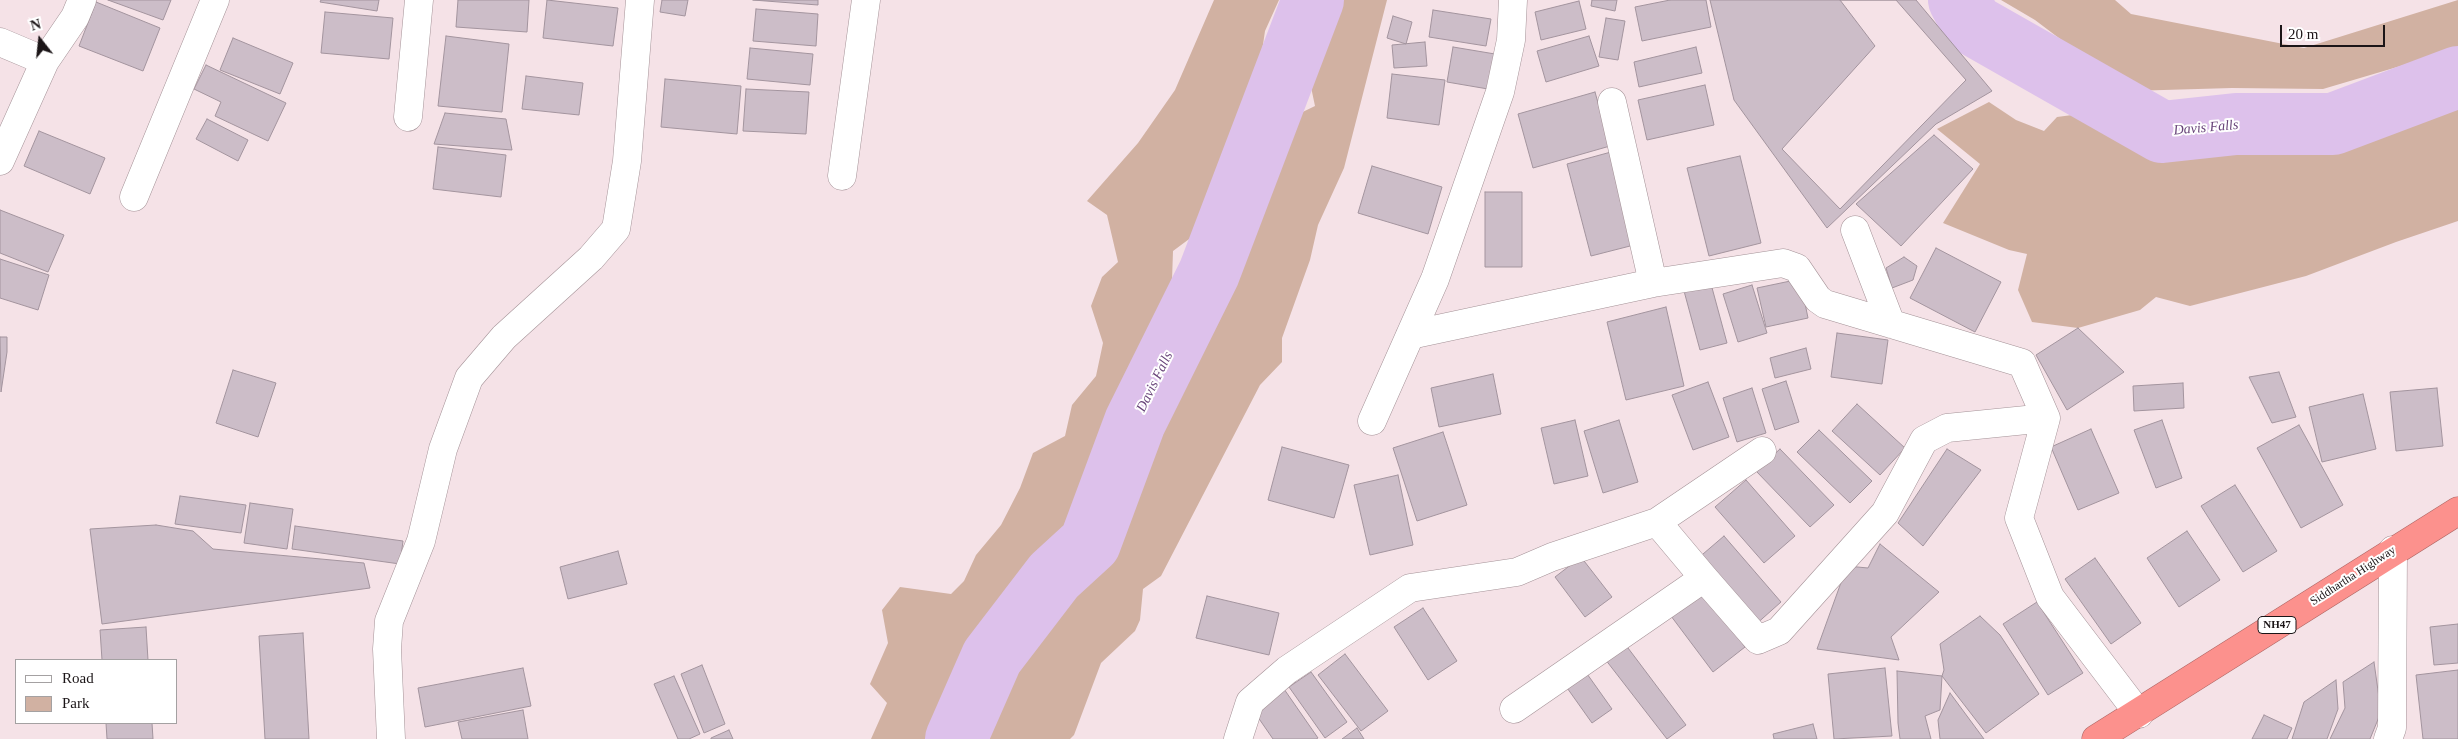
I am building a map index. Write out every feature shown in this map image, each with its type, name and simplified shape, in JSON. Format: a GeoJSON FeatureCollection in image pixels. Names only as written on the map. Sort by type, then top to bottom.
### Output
{"type":"FeatureCollection","features":[{"type":"Feature","properties":{"kind":"highway","name":"Siddhartha Highway"},"geometry":{"type":"LineString","coordinates":[[2096,739],[2139,714],[2393,550],[2458,511]]}},
{"type":"Feature","properties":{"kind":"street"},"geometry":{"type":"LineString","coordinates":[[0,161],[46,61],[75,17],[82,0]]}},
{"type":"Feature","properties":{"kind":"street"},"geometry":{"type":"LineString","coordinates":[[134,197],[215,0]]}},
{"type":"Feature","properties":{"kind":"street"},"geometry":{"type":"LineString","coordinates":[[408,117],[419,0]]}},
{"type":"Feature","properties":{"kind":"street"},"geometry":{"type":"LineString","coordinates":[[391,739],[387,649],[389,622],[421,541],[443,449],[469,378],[504,337],[591,258],[616,229],[627,161],[640,0]]}},
{"type":"Feature","properties":{"kind":"street"},"geometry":{"type":"LineString","coordinates":[[842,176],[866,0]]}},
{"type":"Feature","properties":{"kind":"street"},"geometry":{"type":"LineString","coordinates":[[1372,421],[1435,279],[1500,92],[1511,40],[1513,0]]}},
{"type":"Feature","properties":{"kind":"street"},"geometry":{"type":"LineString","coordinates":[[0,42],[46,61]]}},
{"type":"Feature","properties":{"kind":"street"},"geometry":{"type":"LineString","coordinates":[[1612,102],[1653,283]]}},
{"type":"Feature","properties":{"kind":"street"},"geometry":{"type":"LineString","coordinates":[[1855,230],[1891,324]]}},
{"type":"Feature","properties":{"kind":"street"},"geometry":{"type":"LineString","coordinates":[[1410,335],[1653,283],[1783,263],[1797,268],[1818,299],[1825,304],[2022,363],[2046,418],[2019,518],[2050,597],[2139,714]]}},
{"type":"Feature","properties":{"kind":"street"},"geometry":{"type":"LineString","coordinates":[[1657,522],[1758,640],[1779,631],[1885,513],[1924,440],[1947,428],[2046,418]]}},
{"type":"Feature","properties":{"kind":"street"},"geometry":{"type":"LineString","coordinates":[[1238,739],[1250,702],[1302,659],[1410,588],[1517,572],[1552,557],[1657,522],[1762,451]]}},
{"type":"Feature","properties":{"kind":"street"},"geometry":{"type":"LineString","coordinates":[[2388,739],[2392,728],[2393,550]]}},
{"type":"Feature","properties":{"kind":"street"},"geometry":{"type":"LineString","coordinates":[[1514,709],[1704,578]]}},
{"type":"Feature","properties":{"kind":"green space"},"geometry":{"type":"Polygon","coordinates":[[[1214,0],[1279,0],[1265,31],[1255,99],[1238,182],[1204,228],[1173,251],[1170,340],[1151,375],[1115,425],[1111,450],[1082,542],[1017,583],[977,641],[955,705],[935,739],[871,739],[887,703],[870,684],[888,643],[882,610],[900,587],[951,594],[964,581],[976,555],[1001,525],[1020,488],[1033,453],[1065,436],[1072,405],[1096,376],[1103,343],[1091,306],[1102,277],[1118,262],[1107,215],[1087,201],[1138,143],[1175,90],[1214,0]]]}},
{"type":"Feature","properties":{"kind":"green space"},"geometry":{"type":"Polygon","coordinates":[[[1324,0],[1387,0],[1344,168],[1318,225],[1310,260],[1282,338],[1282,362],[1260,385],[1161,576],[1143,589],[1140,620],[1135,631],[1101,663],[1074,735],[1070,739],[971,739],[987,701],[994,673],[1031,631],[1077,592],[1061,581],[1068,570],[1086,555],[1108,515],[1145,474],[1145,456],[1157,433],[1173,380],[1197,347],[1223,271],[1251,230],[1280,123],[1315,106],[1311,87],[1298,55],[1318,22],[1324,0]]]}},
{"type":"Feature","properties":{"kind":"green space"},"geometry":{"type":"Polygon","coordinates":[[[2001,0],[2115,0],[2131,14],[2304,48],[2458,0],[2458,49],[2323,89],[2232,88],[2129,91],[2035,20],[2001,0]]]}},
{"type":"Feature","properties":{"kind":"green space"},"geometry":{"type":"Polygon","coordinates":[[[2458,81],[2458,221],[2306,276],[2190,306],[2156,297],[2140,310],[2078,328],[2032,322],[2018,290],[2027,254],[2009,250],[1943,223],[1980,164],[1937,129],[1989,102],[2016,120],[2044,131],[2057,117],[2095,112],[2162,142],[2188,144],[2219,130],[2238,132],[2280,152],[2323,144],[2346,129],[2385,110],[2437,93],[2458,81]]]}},
{"type":"Feature","properties":{"kind":"building"},"geometry":{"type":"Polygon","coordinates":[[[108,0],[171,0],[163,20],[108,0]]]}},
{"type":"Feature","properties":{"kind":"building"},"geometry":{"type":"Polygon","coordinates":[[[321,0],[379,0],[377,11],[320,2],[321,0]]]}},
{"type":"Feature","properties":{"kind":"building"},"geometry":{"type":"Polygon","coordinates":[[[458,0],[529,0],[527,32],[456,27],[458,0]]]}},
{"type":"Feature","properties":{"kind":"building"},"geometry":{"type":"Polygon","coordinates":[[[547,0],[618,8],[613,46],[543,38],[547,0]]]}},
{"type":"Feature","properties":{"kind":"building"},"geometry":{"type":"Polygon","coordinates":[[[662,0],[688,0],[685,16],[660,12],[662,0]]]}},
{"type":"Feature","properties":{"kind":"building"},"geometry":{"type":"Polygon","coordinates":[[[753,0],[818,0],[818,5],[753,0]]]}},
{"type":"Feature","properties":{"kind":"building"},"geometry":{"type":"Polygon","coordinates":[[[1592,0],[1617,0],[1615,11],[1591,6],[1592,0]]]}},
{"type":"Feature","properties":{"kind":"building"},"geometry":{"type":"Polygon","coordinates":[[[1670,0],[1706,0],[1711,27],[1642,41],[1635,7],[1670,0]]]}},
{"type":"Feature","properties":{"kind":"building"},"geometry":{"type":"Polygon","coordinates":[[[1710,0],[1916,0],[1992,91],[1936,124],[1827,228],[1734,100],[1710,0]]]}},
{"type":"Feature","properties":{"kind":"building"},"geometry":{"type":"Polygon","coordinates":[[[1840,0],[1896,0],[1966,80],[1840,209],[1782,149],[1875,46],[1840,0]]]}},
{"type":"Feature","properties":{"kind":"building"},"geometry":{"type":"Polygon","coordinates":[[[1579,1],[1586,29],[1541,40],[1535,12],[1579,1]]]}},
{"type":"Feature","properties":{"kind":"building"},"geometry":{"type":"Polygon","coordinates":[[[96,2],[160,28],[143,71],[79,46],[96,2]]]}},
{"type":"Feature","properties":{"kind":"building"},"geometry":{"type":"Polygon","coordinates":[[[756,9],[818,14],[816,46],[753,41],[756,9]]]}},
{"type":"Feature","properties":{"kind":"building"},"geometry":{"type":"Polygon","coordinates":[[[1433,10],[1491,19],[1486,46],[1429,37],[1433,10]]]}},
{"type":"Feature","properties":{"kind":"building"},"geometry":{"type":"Polygon","coordinates":[[[325,12],[393,18],[389,59],[321,53],[325,12]]]}},
{"type":"Feature","properties":{"kind":"building"},"geometry":{"type":"Polygon","coordinates":[[[1393,16],[1412,22],[1406,44],[1387,38],[1393,16]]]}},
{"type":"Feature","properties":{"kind":"building"},"geometry":{"type":"Polygon","coordinates":[[[1606,18],[1625,21],[1618,60],[1599,57],[1606,18]]]}},
{"type":"Feature","properties":{"kind":"building"},"geometry":{"type":"Polygon","coordinates":[[[446,36],[509,44],[502,112],[438,106],[446,36]]]}},
{"type":"Feature","properties":{"kind":"building"},"geometry":{"type":"Polygon","coordinates":[[[1589,36],[1599,66],[1546,82],[1537,51],[1589,36]]]}},
{"type":"Feature","properties":{"kind":"building"},"geometry":{"type":"Polygon","coordinates":[[[233,38],[293,63],[280,94],[220,70],[233,38]]]}},
{"type":"Feature","properties":{"kind":"building"},"geometry":{"type":"Polygon","coordinates":[[[1425,42],[1427,66],[1394,68],[1392,45],[1425,42]]]}},
{"type":"Feature","properties":{"kind":"building"},"geometry":{"type":"Polygon","coordinates":[[[1453,47],[1495,54],[1488,89],[1447,82],[1453,47]]]}},
{"type":"Feature","properties":{"kind":"building"},"geometry":{"type":"Polygon","coordinates":[[[1696,47],[1702,73],[1639,87],[1634,62],[1696,47]]]}},
{"type":"Feature","properties":{"kind":"building"},"geometry":{"type":"Polygon","coordinates":[[[750,48],[813,54],[810,85],[747,79],[750,48]]]}},
{"type":"Feature","properties":{"kind":"building"},"geometry":{"type":"Polygon","coordinates":[[[206,65],[286,103],[268,141],[215,116],[221,102],[194,89],[206,65]]]}},
{"type":"Feature","properties":{"kind":"building"},"geometry":{"type":"Polygon","coordinates":[[[1392,74],[1445,80],[1439,125],[1387,118],[1392,74]]]}},
{"type":"Feature","properties":{"kind":"building"},"geometry":{"type":"Polygon","coordinates":[[[526,76],[583,83],[579,115],[522,109],[526,76]]]}},
{"type":"Feature","properties":{"kind":"building"},"geometry":{"type":"Polygon","coordinates":[[[665,79],[741,86],[737,134],[661,127],[665,79]]]}},
{"type":"Feature","properties":{"kind":"building"},"geometry":{"type":"Polygon","coordinates":[[[1705,85],[1714,125],[1647,140],[1638,100],[1705,85]]]}},
{"type":"Feature","properties":{"kind":"building"},"geometry":{"type":"Polygon","coordinates":[[[746,89],[809,92],[806,134],[743,131],[746,89]]]}},
{"type":"Feature","properties":{"kind":"building"},"geometry":{"type":"Polygon","coordinates":[[[1595,92],[1610,146],[1533,168],[1518,114],[1595,92]]]}},
{"type":"Feature","properties":{"kind":"building"},"geometry":{"type":"Polygon","coordinates":[[[445,113],[506,119],[512,150],[434,144],[445,113]]]}},
{"type":"Feature","properties":{"kind":"building"},"geometry":{"type":"Polygon","coordinates":[[[207,119],[248,140],[238,161],[196,139],[207,119]]]}},
{"type":"Feature","properties":{"kind":"building"},"geometry":{"type":"Polygon","coordinates":[[[39,131],[105,158],[90,194],[24,166],[39,131]]]}},
{"type":"Feature","properties":{"kind":"building"},"geometry":{"type":"Polygon","coordinates":[[[1934,135],[1973,169],[1901,246],[1856,204],[1934,135]]]}},
{"type":"Feature","properties":{"kind":"building"},"geometry":{"type":"Polygon","coordinates":[[[438,147],[506,155],[501,197],[433,189],[438,147]]]}},
{"type":"Feature","properties":{"kind":"building"},"geometry":{"type":"Polygon","coordinates":[[[1611,152],[1634,245],[1591,256],[1567,164],[1611,152]]]}},
{"type":"Feature","properties":{"kind":"building"},"geometry":{"type":"Polygon","coordinates":[[[1740,156],[1761,243],[1709,256],[1687,168],[1740,156]]]}},
{"type":"Feature","properties":{"kind":"building"},"geometry":{"type":"Polygon","coordinates":[[[1372,166],[1442,187],[1428,234],[1358,213],[1372,166]]]}},
{"type":"Feature","properties":{"kind":"building"},"geometry":{"type":"Polygon","coordinates":[[[1485,192],[1522,192],[1522,267],[1485,267],[1485,192]]]}},
{"type":"Feature","properties":{"kind":"building"},"geometry":{"type":"Polygon","coordinates":[[[0,210],[64,235],[48,272],[0,253],[0,210]]]}},
{"type":"Feature","properties":{"kind":"building"},"geometry":{"type":"Polygon","coordinates":[[[1936,248],[2001,282],[1975,332],[1910,298],[1936,248]]]}},
{"type":"Feature","properties":{"kind":"building"},"geometry":{"type":"Polygon","coordinates":[[[1904,257],[1917,266],[1913,280],[1892,288],[1886,268],[1904,257]]]}},
{"type":"Feature","properties":{"kind":"building"},"geometry":{"type":"Polygon","coordinates":[[[0,259],[49,275],[38,310],[0,298],[0,259]]]}},
{"type":"Feature","properties":{"kind":"building"},"geometry":{"type":"Polygon","coordinates":[[[1800,279],[1808,318],[1766,327],[1757,288],[1800,279]]]}},
{"type":"Feature","properties":{"kind":"building"},"geometry":{"type":"Polygon","coordinates":[[[1711,284],[1727,343],[1700,350],[1684,291],[1711,284]]]}},
{"type":"Feature","properties":{"kind":"building"},"geometry":{"type":"Polygon","coordinates":[[[1752,285],[1767,333],[1738,342],[1723,294],[1752,285]]]}},
{"type":"Feature","properties":{"kind":"building"},"geometry":{"type":"Polygon","coordinates":[[[1666,307],[1684,386],[1626,400],[1607,322],[1666,307]]]}},
{"type":"Feature","properties":{"kind":"building"},"geometry":{"type":"Polygon","coordinates":[[[2078,328],[2124,372],[2067,410],[2036,355],[2078,328]]]}},
{"type":"Feature","properties":{"kind":"building"},"geometry":{"type":"Polygon","coordinates":[[[1837,333],[1888,340],[1882,384],[1831,377],[1837,333]]]}},
{"type":"Feature","properties":{"kind":"building"},"geometry":{"type":"Polygon","coordinates":[[[0,337],[7,337],[7,352],[1,392],[0,337]]]}},
{"type":"Feature","properties":{"kind":"building"},"geometry":{"type":"Polygon","coordinates":[[[1806,348],[1811,369],[1775,378],[1770,358],[1806,348]]]}},
{"type":"Feature","properties":{"kind":"building"},"geometry":{"type":"Polygon","coordinates":[[[233,370],[276,383],[258,437],[216,423],[233,370]]]}},
{"type":"Feature","properties":{"kind":"building"},"geometry":{"type":"Polygon","coordinates":[[[2279,372],[2296,417],[2272,423],[2249,377],[2279,372]]]}},
{"type":"Feature","properties":{"kind":"building"},"geometry":{"type":"Polygon","coordinates":[[[1493,374],[1501,414],[1439,427],[1431,388],[1493,374]]]}},
{"type":"Feature","properties":{"kind":"building"},"geometry":{"type":"Polygon","coordinates":[[[1786,381],[1799,422],[1775,430],[1762,389],[1786,381]]]}},
{"type":"Feature","properties":{"kind":"building"},"geometry":{"type":"Polygon","coordinates":[[[1708,382],[1729,437],[1693,450],[1672,395],[1708,382]]]}},
{"type":"Feature","properties":{"kind":"building"},"geometry":{"type":"Polygon","coordinates":[[[2183,383],[2184,408],[2134,411],[2133,386],[2183,383]]]}},
{"type":"Feature","properties":{"kind":"building"},"geometry":{"type":"Polygon","coordinates":[[[1752,388],[1766,433],[1737,442],[1723,398],[1752,388]]]}},
{"type":"Feature","properties":{"kind":"building"},"geometry":{"type":"Polygon","coordinates":[[[2437,388],[2443,446],[2396,451],[2390,392],[2437,388]]]}},
{"type":"Feature","properties":{"kind":"building"},"geometry":{"type":"Polygon","coordinates":[[[2363,394],[2376,449],[2322,462],[2309,407],[2363,394]]]}},
{"type":"Feature","properties":{"kind":"building"},"geometry":{"type":"Polygon","coordinates":[[[1857,404],[1905,448],[1880,475],[1832,431],[1857,404]]]}},
{"type":"Feature","properties":{"kind":"building"},"geometry":{"type":"Polygon","coordinates":[[[1575,420],[1588,476],[1554,484],[1541,428],[1575,420]]]}},
{"type":"Feature","properties":{"kind":"building"},"geometry":{"type":"Polygon","coordinates":[[[1619,420],[1638,482],[1603,493],[1584,431],[1619,420]]]}},
{"type":"Feature","properties":{"kind":"building"},"geometry":{"type":"Polygon","coordinates":[[[2162,420],[2182,478],[2156,488],[2134,430],[2162,420]]]}},
{"type":"Feature","properties":{"kind":"building"},"geometry":{"type":"Polygon","coordinates":[[[2299,425],[2343,505],[2301,528],[2257,448],[2299,425]]]}},
{"type":"Feature","properties":{"kind":"building"},"geometry":{"type":"Polygon","coordinates":[[[2091,429],[2119,493],[2078,510],[2051,447],[2091,429]]]}},
{"type":"Feature","properties":{"kind":"building"},"geometry":{"type":"Polygon","coordinates":[[[1819,430],[1872,481],[1850,503],[1797,452],[1819,430]]]}},
{"type":"Feature","properties":{"kind":"building"},"geometry":{"type":"Polygon","coordinates":[[[1443,432],[1467,505],[1417,521],[1393,448],[1443,432]]]}},
{"type":"Feature","properties":{"kind":"building"},"geometry":{"type":"Polygon","coordinates":[[[1282,447],[1349,465],[1334,518],[1268,500],[1282,447]]]}},
{"type":"Feature","properties":{"kind":"building"},"geometry":{"type":"Polygon","coordinates":[[[1780,449],[1834,505],[1810,527],[1756,471],[1780,449]]]}},
{"type":"Feature","properties":{"kind":"building"},"geometry":{"type":"Polygon","coordinates":[[[1947,449],[1981,470],[1923,546],[1898,523],[1947,449]]]}},
{"type":"Feature","properties":{"kind":"building"},"geometry":{"type":"Polygon","coordinates":[[[1398,475],[1413,545],[1370,555],[1354,485],[1398,475]]]}},
{"type":"Feature","properties":{"kind":"building"},"geometry":{"type":"Polygon","coordinates":[[[1746,480],[1795,536],[1764,563],[1715,507],[1746,480]]]}},
{"type":"Feature","properties":{"kind":"building"},"geometry":{"type":"Polygon","coordinates":[[[2235,485],[2277,551],[2243,572],[2201,506],[2235,485]]]}},
{"type":"Feature","properties":{"kind":"building"},"geometry":{"type":"Polygon","coordinates":[[[180,496],[246,505],[241,533],[175,524],[180,496]]]}},
{"type":"Feature","properties":{"kind":"building"},"geometry":{"type":"Polygon","coordinates":[[[250,503],[293,509],[287,549],[244,543],[250,503]]]}},
{"type":"Feature","properties":{"kind":"building"},"geometry":{"type":"Polygon","coordinates":[[[156,525],[193,531],[213,549],[364,563],[370,588],[102,624],[90,529],[156,525]]]}},
{"type":"Feature","properties":{"kind":"building"},"geometry":{"type":"Polygon","coordinates":[[[295,526],[403,541],[400,564],[292,549],[295,526]]]}},
{"type":"Feature","properties":{"kind":"building"},"geometry":{"type":"Polygon","coordinates":[[[2187,531],[2220,580],[2179,607],[2147,558],[2187,531]]]}},
{"type":"Feature","properties":{"kind":"building"},"geometry":{"type":"Polygon","coordinates":[[[1724,536],[1781,602],[1754,626],[1696,560],[1724,536]]]}},
{"type":"Feature","properties":{"kind":"building"},"geometry":{"type":"Polygon","coordinates":[[[1880,544],[1939,592],[1891,637],[1899,660],[1817,649],[1847,566],[1868,568],[1880,544]]]}},
{"type":"Feature","properties":{"kind":"building"},"geometry":{"type":"Polygon","coordinates":[[[618,551],[627,584],[568,599],[560,567],[618,551]]]}},
{"type":"Feature","properties":{"kind":"building"},"geometry":{"type":"Polygon","coordinates":[[[1581,557],[1612,597],[1585,617],[1555,577],[1581,557]]]}},
{"type":"Feature","properties":{"kind":"building"},"geometry":{"type":"Polygon","coordinates":[[[2095,558],[2141,623],[2111,644],[2065,579],[2095,558]]]}},
{"type":"Feature","properties":{"kind":"building"},"geometry":{"type":"Polygon","coordinates":[[[1701,588],[1745,647],[1713,672],[1668,612],[1701,588]]]}},
{"type":"Feature","properties":{"kind":"building"},"geometry":{"type":"Polygon","coordinates":[[[1207,596],[1279,613],[1269,655],[1196,638],[1207,596]]]}},
{"type":"Feature","properties":{"kind":"building"},"geometry":{"type":"Polygon","coordinates":[[[2037,602],[2083,673],[2048,695],[2003,624],[2037,602]]]}},
{"type":"Feature","properties":{"kind":"building"},"geometry":{"type":"Polygon","coordinates":[[[1423,608],[1457,661],[1428,680],[1394,627],[1423,608]]]}},
{"type":"Feature","properties":{"kind":"building"},"geometry":{"type":"Polygon","coordinates":[[[1980,616],[2000,635],[2039,694],[1986,733],[1942,676],[1944,670],[1940,644],[1980,616]]]}},
{"type":"Feature","properties":{"kind":"building"},"geometry":{"type":"Polygon","coordinates":[[[2458,624],[2458,663],[2434,665],[2430,627],[2458,624]]]}},
{"type":"Feature","properties":{"kind":"building"},"geometry":{"type":"Polygon","coordinates":[[[146,627],[148,659],[102,659],[100,630],[146,627]]]}},
{"type":"Feature","properties":{"kind":"building"},"geometry":{"type":"Polygon","coordinates":[[[303,633],[309,739],[265,739],[259,636],[303,633]]]}},
{"type":"Feature","properties":{"kind":"building"},"geometry":{"type":"Polygon","coordinates":[[[1625,644],[1686,725],[1667,739],[1605,659],[1625,644]]]}},
{"type":"Feature","properties":{"kind":"building"},"geometry":{"type":"Polygon","coordinates":[[[1345,654],[1388,711],[1361,731],[1318,675],[1345,654]]]}},
{"type":"Feature","properties":{"kind":"building"},"geometry":{"type":"Polygon","coordinates":[[[2374,662],[2381,712],[2370,739],[2330,739],[2345,708],[2343,682],[2374,662]]]}},
{"type":"Feature","properties":{"kind":"building"},"geometry":{"type":"Polygon","coordinates":[[[702,665],[725,724],[704,733],[681,674],[702,665]]]}},
{"type":"Feature","properties":{"kind":"building"},"geometry":{"type":"Polygon","coordinates":[[[523,668],[531,706],[425,727],[418,688],[523,668]]]}},
{"type":"Feature","properties":{"kind":"building"},"geometry":{"type":"Polygon","coordinates":[[[1885,668],[1892,736],[1834,739],[1828,674],[1885,668]]]}},
{"type":"Feature","properties":{"kind":"building"},"geometry":{"type":"Polygon","coordinates":[[[2458,670],[2458,739],[2423,739],[2416,675],[2458,670]]]}},
{"type":"Feature","properties":{"kind":"building"},"geometry":{"type":"Polygon","coordinates":[[[1585,671],[1612,709],[1592,723],[1565,685],[1585,671]]]}},
{"type":"Feature","properties":{"kind":"building"},"geometry":{"type":"Polygon","coordinates":[[[1897,671],[1942,676],[1940,710],[1925,716],[1931,739],[1900,739],[1897,671]]]}},
{"type":"Feature","properties":{"kind":"building"},"geometry":{"type":"Polygon","coordinates":[[[1311,672],[1347,722],[1325,738],[1289,687],[1311,672]]]}},
{"type":"Feature","properties":{"kind":"building"},"geometry":{"type":"Polygon","coordinates":[[[674,676],[700,734],[689,739],[678,739],[654,684],[674,676]]]}},
{"type":"Feature","properties":{"kind":"building"},"geometry":{"type":"Polygon","coordinates":[[[2336,680],[2338,709],[2327,739],[2292,739],[2304,702],[2336,680]]]}},
{"type":"Feature","properties":{"kind":"building"},"geometry":{"type":"Polygon","coordinates":[[[1284,689],[1318,738],[1273,739],[1253,710],[1284,689]]]}},
{"type":"Feature","properties":{"kind":"building"},"geometry":{"type":"Polygon","coordinates":[[[1950,693],[1984,739],[1940,739],[1938,720],[1950,693]]]}},
{"type":"Feature","properties":{"kind":"building"},"geometry":{"type":"Polygon","coordinates":[[[523,710],[528,739],[462,739],[458,722],[523,710]]]}},
{"type":"Feature","properties":{"kind":"building"},"geometry":{"type":"Polygon","coordinates":[[[2264,715],[2292,728],[2287,739],[2252,739],[2264,715]]]}},
{"type":"Feature","properties":{"kind":"building"},"geometry":{"type":"Polygon","coordinates":[[[106,724],[152,724],[153,739],[107,739],[106,724]]]}},
{"type":"Feature","properties":{"kind":"building"},"geometry":{"type":"Polygon","coordinates":[[[1813,724],[1817,739],[1774,739],[1773,734],[1813,724]]]}},
{"type":"Feature","properties":{"kind":"building"},"geometry":{"type":"Polygon","coordinates":[[[1357,728],[1364,739],[1342,739],[1357,728]]]}},
{"type":"Feature","properties":{"kind":"building"},"geometry":{"type":"Polygon","coordinates":[[[729,730],[733,739],[711,739],[711,738],[729,730]]]}},
{"type":"Feature","properties":{"kind":"waterway","name":"Davis Falls"},"geometry":{"type":"LineString","coordinates":[[956,739],[992,657],[1054,576],[1090,543],[1135,422],[1209,273],[1313,0]]}},
{"type":"Feature","properties":{"kind":"waterway","name":"Davis Falls"},"geometry":{"type":"LineString","coordinates":[[1959,0],[1972,24],[2162,132],[2236,124],[2333,124],[2458,77]]}}]}
